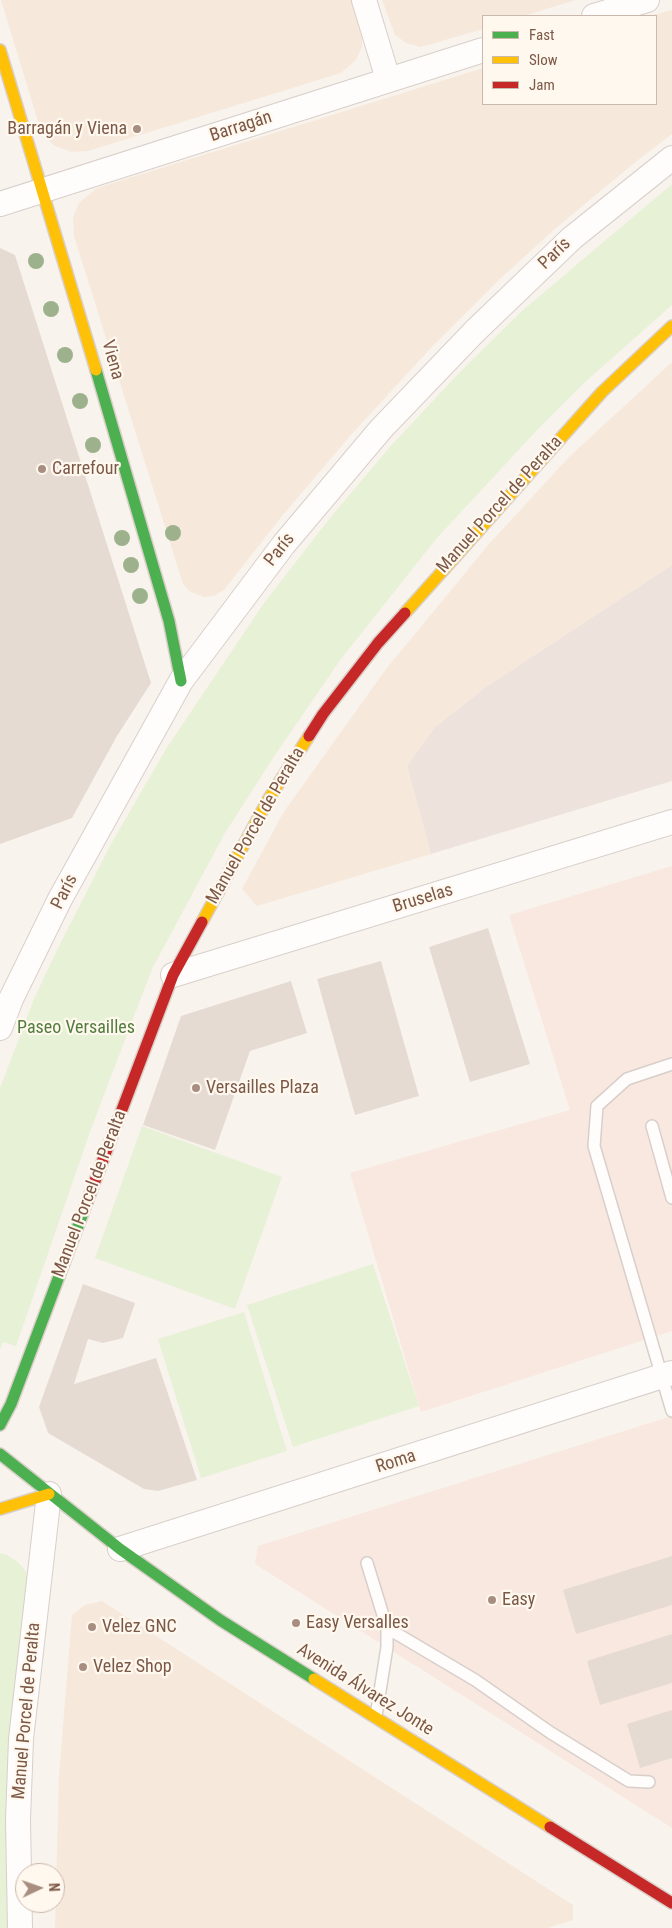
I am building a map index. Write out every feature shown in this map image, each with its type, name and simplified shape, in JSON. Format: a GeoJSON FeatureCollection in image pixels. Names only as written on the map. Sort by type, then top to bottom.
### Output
{"type":"FeatureCollection","features":[{"type":"Feature","properties":{"kind":"street"},"geometry":{"type":"LineString","coordinates":[[364,0],[388,79]]}},
{"type":"Feature","properties":{"kind":"street"},"geometry":{"type":"LineString","coordinates":[[597,15],[647,0]]}},
{"type":"Feature","properties":{"kind":"street","name":"Viena"},"geometry":{"type":"LineString","coordinates":[[0,50],[44,190],[149,551],[168,621],[181,681]]}},
{"type":"Feature","properties":{"kind":"street","name":"Barragán"},"geometry":{"type":"LineString","coordinates":[[0,204],[482,50]]}},
{"type":"Feature","properties":{"kind":"street","name":"París"},"geometry":{"type":"LineString","coordinates":[[0,1028],[60,899],[181,681],[284,544],[381,429],[475,332],[572,238],[672,158]]}},
{"type":"Feature","properties":{"kind":"street","name":"Manuel Porcel de Peralta"},"geometry":{"type":"LineString","coordinates":[[0,1425],[11,1404],[173,975],[268,800],[323,714],[378,643],[602,392],[672,326]]}},
{"type":"Feature","properties":{"kind":"street","name":"Bruselas"},"geometry":{"type":"LineString","coordinates":[[173,975],[672,822]]}},
{"type":"Feature","properties":{"kind":"street","name":"Roma"},"geometry":{"type":"LineString","coordinates":[[120,1549],[667,1375]]}},
{"type":"Feature","properties":{"kind":"street","name":"Avenida Álvarez Jonte"},"geometry":{"type":"LineString","coordinates":[[0,1454],[120,1549],[220,1620],[672,1903]]}},
{"type":"Feature","properties":{"kind":"street"},"geometry":{"type":"LineString","coordinates":[[0,1509],[49,1494]]}},
{"type":"Feature","properties":{"kind":"street","name":"Manuel Porcel de Peralta"},"geometry":{"type":"LineString","coordinates":[[20,1928],[18,1820],[21,1739],[49,1494]]}},
{"type":"Feature","properties":{"kind":"lane"},"geometry":{"type":"LineString","coordinates":[[672,1064],[627,1079],[597,1106],[594,1146],[667,1375],[672,1410]]}},
{"type":"Feature","properties":{"kind":"lane"},"geometry":{"type":"LineString","coordinates":[[652,1126],[672,1198]]}},
{"type":"Feature","properties":{"kind":"lane"},"geometry":{"type":"LineString","coordinates":[[367,1563],[387,1628],[387,1647],[376,1716]]}},
{"type":"Feature","properties":{"kind":"lane"},"geometry":{"type":"LineString","coordinates":[[387,1628],[475,1680],[551,1733],[629,1781],[650,1782]]}},
{"type":"Feature","properties":{"kind":"shaded area"},"geometry":{"type":"Polygon","coordinates":[[[1,0],[353,0],[362,30],[362,47],[356,60],[341,73],[88,151],[72,152],[55,146],[44,136],[40,128],[1,0]]]}},
{"type":"Feature","properties":{"kind":"shaded area"},"geometry":{"type":"Polygon","coordinates":[[[382,0],[576,0],[526,15],[482,15],[482,29],[421,47],[406,43],[395,35],[382,0]]]}},
{"type":"Feature","properties":{"kind":"shaded area"},"geometry":{"type":"Polygon","coordinates":[[[672,10],[672,134],[556,228],[501,278],[428,351],[350,436],[282,516],[224,590],[214,596],[204,597],[189,591],[183,584],[74,236],[73,217],[79,203],[97,188],[482,68],[482,105],[657,105],[657,15],[654,15],[672,10]]]}},
{"type":"Feature","properties":{"kind":"shaded area"},"geometry":{"type":"Polygon","coordinates":[[[672,362],[672,565],[486,687],[435,727],[407,766],[431,854],[257,906],[242,889],[283,813],[386,669],[489,544],[569,457],[672,362]]]}},
{"type":"Feature","properties":{"kind":"shaded area"},"geometry":{"type":"Polygon","coordinates":[[[672,565],[672,781],[431,854],[407,766],[435,727],[486,687],[672,565]]]}},
{"type":"Feature","properties":{"kind":"shaded area"},"geometry":{"type":"Polygon","coordinates":[[[672,866],[672,1331],[421,1412],[350,1173],[570,1110],[509,915],[672,866]]]}},
{"type":"Feature","properties":{"kind":"shaded area","name":"Easy"},"geometry":{"type":"Polygon","coordinates":[[[672,1416],[672,1828],[255,1564],[258,1546],[672,1416]]]}},
{"type":"Feature","properties":{"kind":"shaded area"},"geometry":{"type":"Polygon","coordinates":[[[102,1601],[573,1905],[573,1920],[548,1928],[55,1928],[55,1913],[65,1913],[65,1863],[57,1863],[59,1775],[72,1615],[85,1605],[102,1601]]]}},
{"type":"Feature","properties":{"kind":"green space","name":"Paseo Versailles"},"geometry":{"type":"Polygon","coordinates":[[[672,184],[672,305],[584,383],[539,428],[436,539],[341,659],[275,755],[225,833],[152,969],[91,1129],[16,1346],[3,1342],[0,1349],[0,1088],[34,999],[111,844],[166,749],[264,603],[330,518],[389,448],[458,374],[523,310],[672,184]]]}},
{"type":"Feature","properties":{"kind":"green space"},"geometry":{"type":"Polygon","coordinates":[[[142,1126],[282,1177],[235,1309],[95,1258],[142,1126]]]}},
{"type":"Feature","properties":{"kind":"green space"},"geometry":{"type":"Polygon","coordinates":[[[373,1264],[419,1406],[293,1447],[247,1305],[373,1264]]]}},
{"type":"Feature","properties":{"kind":"green space"},"geometry":{"type":"Polygon","coordinates":[[[244,1312],[287,1451],[201,1478],[158,1339],[244,1312]]]}},
{"type":"Feature","properties":{"kind":"green space"},"geometry":{"type":"Polygon","coordinates":[[[0,1553],[19,1563],[26,1572],[28,1582],[17,1863],[15,1863],[14,1928],[0,1928],[0,1553]]]}},
{"type":"Feature","properties":{"kind":"building","name":"Carrefour"},"geometry":{"type":"Polygon","coordinates":[[[0,248],[15,255],[151,683],[117,736],[72,818],[0,844],[0,248]]]}},
{"type":"Feature","properties":{"kind":"building"},"geometry":{"type":"Polygon","coordinates":[[[488,928],[530,1064],[470,1082],[429,947],[488,928]]]}},
{"type":"Feature","properties":{"kind":"building"},"geometry":{"type":"Polygon","coordinates":[[[381,961],[419,1096],[355,1115],[317,979],[381,961]]]}},
{"type":"Feature","properties":{"kind":"building","name":"Versailles Plaza"},"geometry":{"type":"Polygon","coordinates":[[[291,981],[307,1033],[250,1051],[215,1150],[143,1125],[181,1016],[291,981]]]}},
{"type":"Feature","properties":{"kind":"building"},"geometry":{"type":"Polygon","coordinates":[[[83,1284],[135,1303],[123,1338],[103,1343],[88,1339],[74,1384],[156,1358],[197,1480],[158,1491],[144,1489],[48,1433],[39,1407],[83,1284]]]}},
{"type":"Feature","properties":{"kind":"building"},"geometry":{"type":"Polygon","coordinates":[[[672,1556],[672,1605],[576,1634],[563,1590],[672,1556]]]}},
{"type":"Feature","properties":{"kind":"building"},"geometry":{"type":"Polygon","coordinates":[[[672,1634],[672,1683],[600,1705],[587,1661],[672,1634]]]}},
{"type":"Feature","properties":{"kind":"building"},"geometry":{"type":"Polygon","coordinates":[[[672,1710],[672,1758],[640,1768],[627,1724],[672,1710]]]}},
{"type":"Feature","properties":{"kind":"traffic: fast"},"geometry":{"type":"LineString","coordinates":[[96,370],[169,621],[181,681]]}},
{"type":"Feature","properties":{"kind":"traffic: fast"},"geometry":{"type":"LineString","coordinates":[[0,1425],[11,1404],[87,1202]]}},
{"type":"Feature","properties":{"kind":"traffic: fast"},"geometry":{"type":"LineString","coordinates":[[0,1454],[120,1549],[220,1620],[314,1679]]}},
{"type":"Feature","properties":{"kind":"traffic: slow"},"geometry":{"type":"LineString","coordinates":[[0,50],[96,370]]}},
{"type":"Feature","properties":{"kind":"traffic: slow"},"geometry":{"type":"LineString","coordinates":[[405,613],[602,392],[672,326]]}},
{"type":"Feature","properties":{"kind":"traffic: slow"},"geometry":{"type":"LineString","coordinates":[[202,922],[268,800],[309,736]]}},
{"type":"Feature","properties":{"kind":"traffic: slow"},"geometry":{"type":"LineString","coordinates":[[0,1509],[49,1494]]}},
{"type":"Feature","properties":{"kind":"traffic: slow"},"geometry":{"type":"LineString","coordinates":[[314,1679],[550,1827]]}},
{"type":"Feature","properties":{"kind":"traffic: jam"},"geometry":{"type":"LineString","coordinates":[[309,736],[323,714],[378,643],[405,613]]}},
{"type":"Feature","properties":{"kind":"traffic: jam"},"geometry":{"type":"LineString","coordinates":[[87,1202],[173,975],[202,922]]}},
{"type":"Feature","properties":{"kind":"traffic: jam"},"geometry":{"type":"LineString","coordinates":[[550,1827],[672,1903]]}},
{"type":"Feature","properties":{"kind":"place","name":"Barragán y Viena"},"geometry":{"type":"Point","coordinates":[137,129]}},
{"type":"Feature","properties":{"kind":"place","name":"Carrefour"},"geometry":{"type":"Point","coordinates":[42,469]}},
{"type":"Feature","properties":{"kind":"place","name":"Versailles Plaza"},"geometry":{"type":"Point","coordinates":[196,1088]}},
{"type":"Feature","properties":{"kind":"place","name":"Easy"},"geometry":{"type":"Point","coordinates":[492,1600]}},
{"type":"Feature","properties":{"kind":"place","name":"Easy Versalles"},"geometry":{"type":"Point","coordinates":[296,1623]}},
{"type":"Feature","properties":{"kind":"place","name":"Velez GNC"},"geometry":{"type":"Point","coordinates":[92,1627]}},
{"type":"Feature","properties":{"kind":"place","name":"Velez Shop"},"geometry":{"type":"Point","coordinates":[83,1667]}}]}
